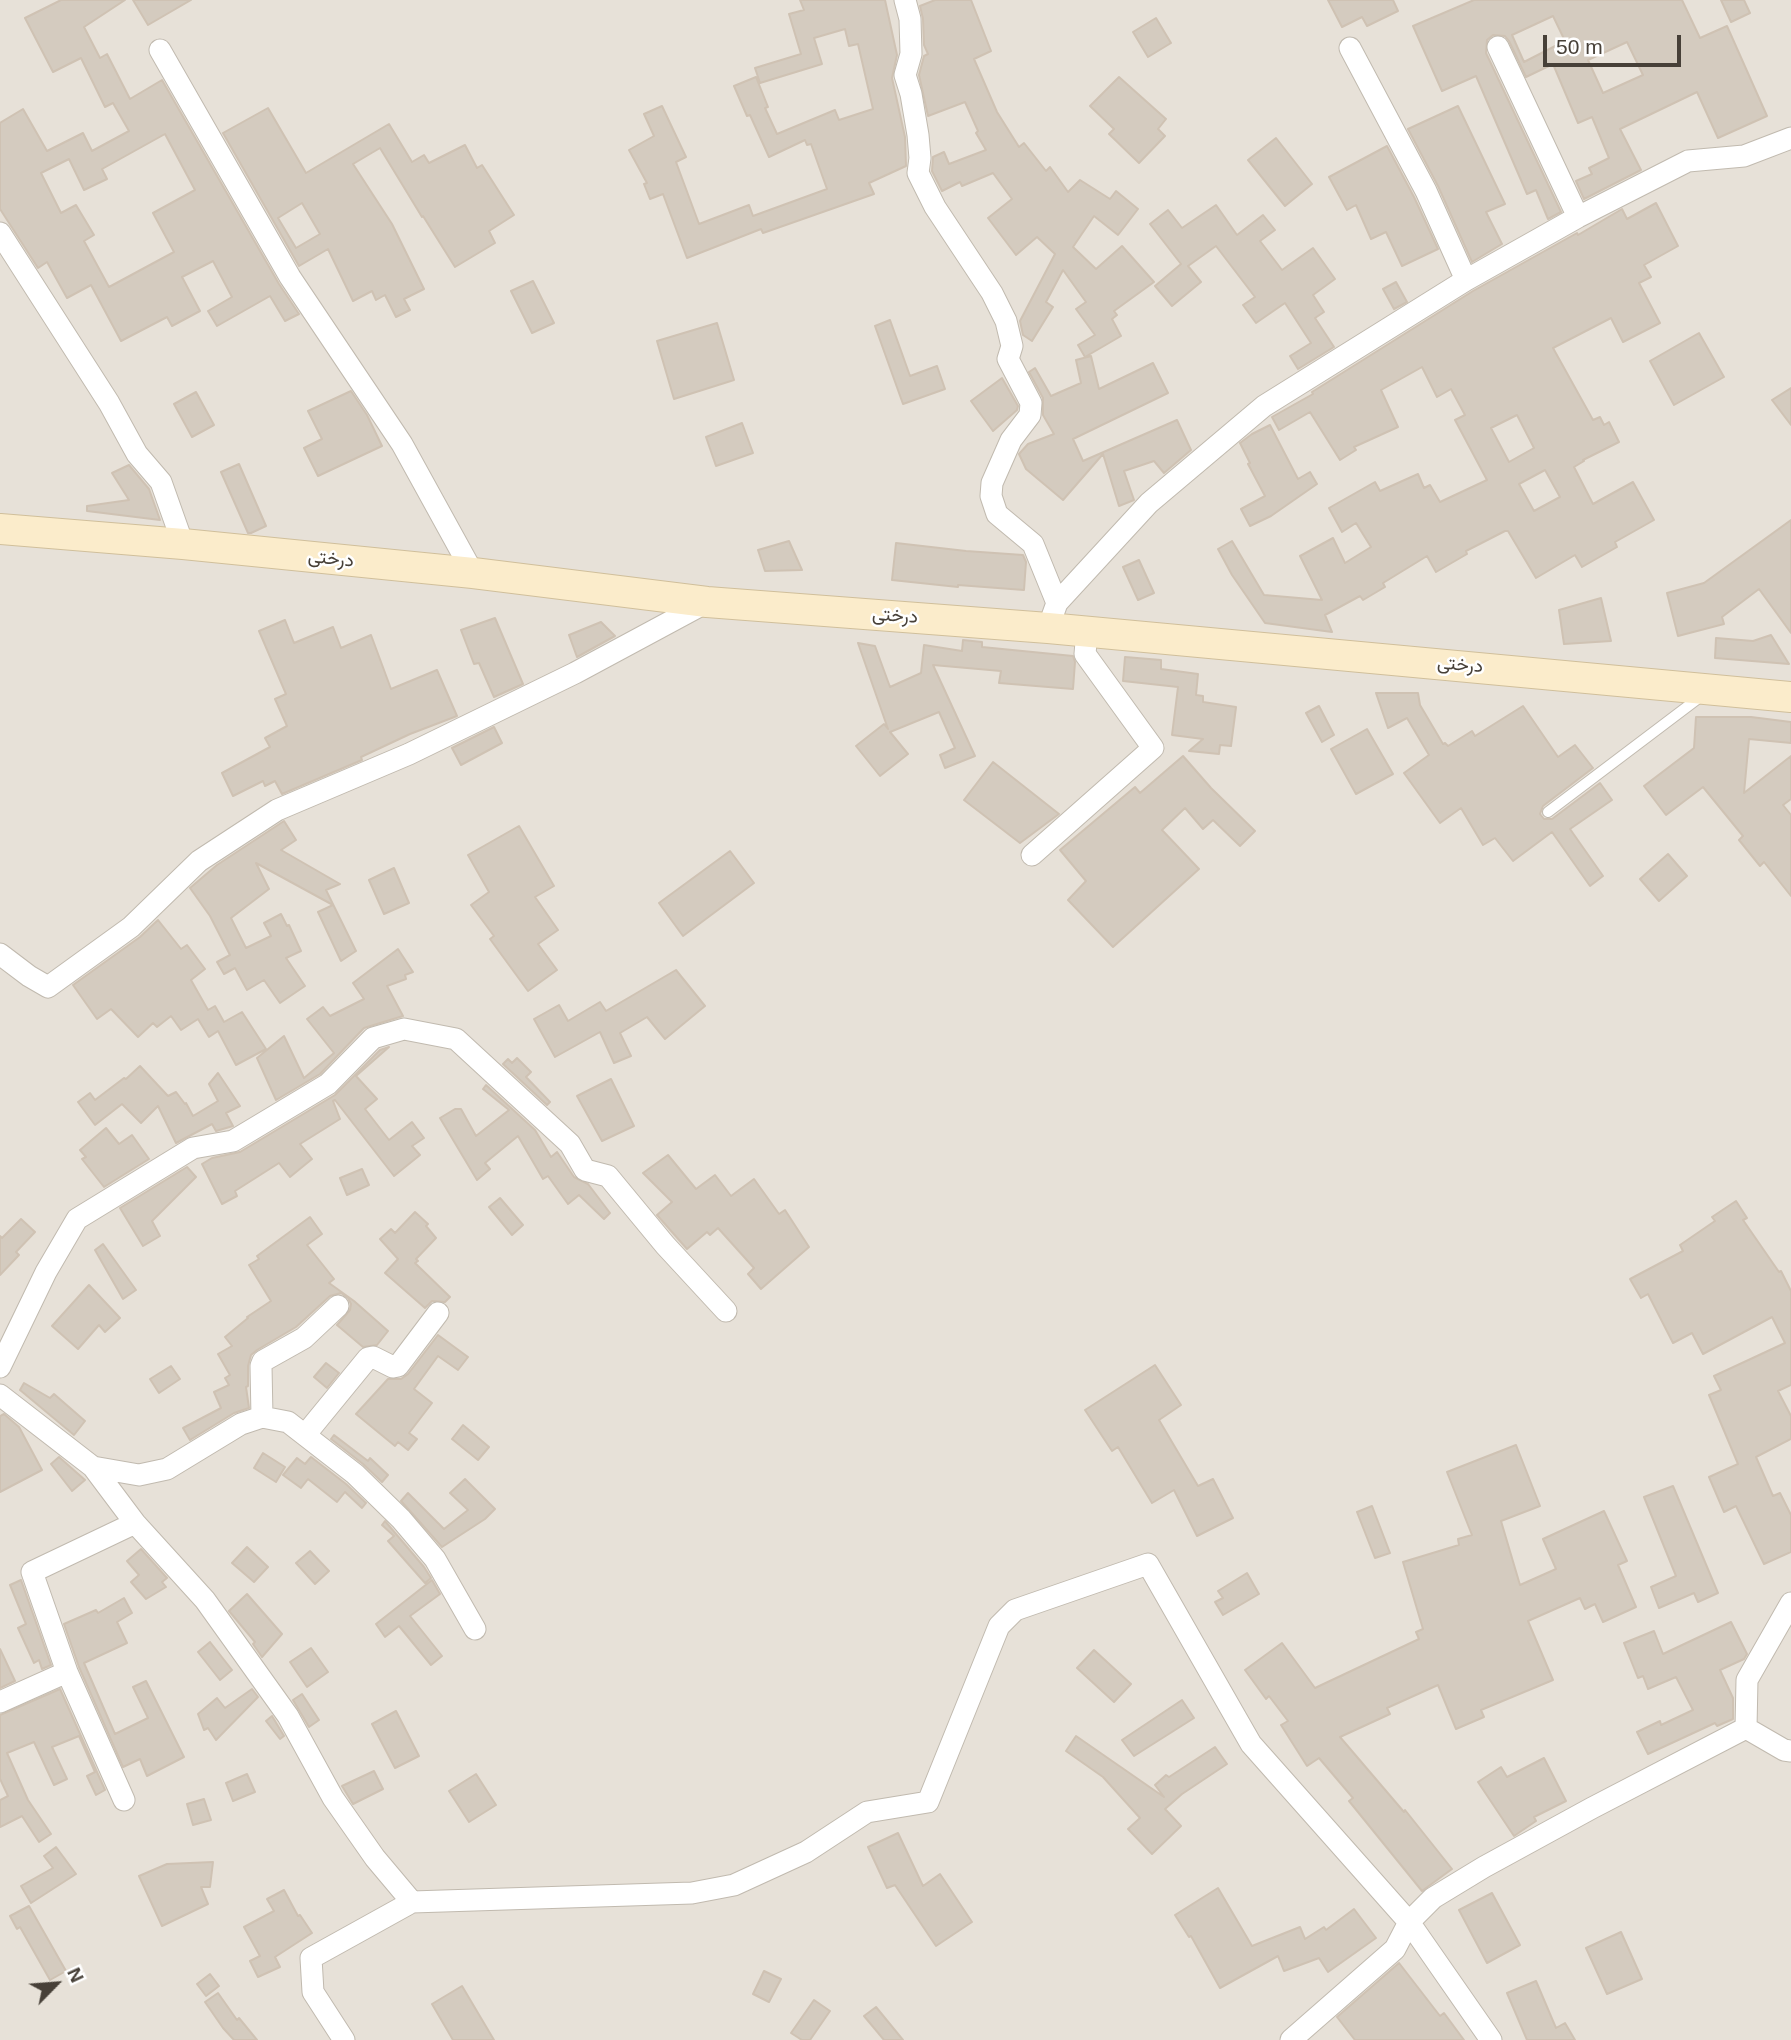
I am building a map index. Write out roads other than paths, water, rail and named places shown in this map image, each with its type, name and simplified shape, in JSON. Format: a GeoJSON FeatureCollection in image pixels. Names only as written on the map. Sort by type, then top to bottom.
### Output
{"type":"FeatureCollection","features":[{"type":"Feature","properties":{"kind":"street"},"geometry":{"type":"LineString","coordinates":[[905,0],[910,19],[911,54],[905,75],[918,135],[918,173],[935,207],[992,293],[1006,321],[1012,346],[1008,359],[1031,403],[1030,415],[1010,440],[992,483],[991,496],[997,514],[1033,544],[1052,615]]}},
{"type":"Feature","properties":{"kind":"street"},"geometry":{"type":"LineString","coordinates":[[1498,47],[1578,217]]}},
{"type":"Feature","properties":{"kind":"street"},"geometry":{"type":"LineString","coordinates":[[1350,48],[1426,191],[1466,280]]}},
{"type":"Feature","properties":{"kind":"street"},"geometry":{"type":"LineString","coordinates":[[160,50],[290,277],[402,444],[473,573]]}},
{"type":"Feature","properties":{"kind":"street"},"geometry":{"type":"LineString","coordinates":[[1052,615],[1149,503],[1264,406],[1466,280],[1578,217],[1688,161],[1744,156],[1791,138]]}},
{"type":"Feature","properties":{"kind":"street"},"geometry":{"type":"LineString","coordinates":[[0,233],[109,402],[137,454],[161,482],[183,544]]}},
{"type":"Feature","properties":{"kind":"street","name":"درختی"},"geometry":{"type":"LineString","coordinates":[[0,529],[473,573],[708,602],[1052,615],[1087,631],[1791,697]]}},
{"type":"Feature","properties":{"kind":"street"},"geometry":{"type":"LineString","coordinates":[[0,954],[48,987],[131,927],[199,861],[277,810],[409,754],[575,673],[708,602]]}},
{"type":"Feature","properties":{"kind":"street"},"geometry":{"type":"LineString","coordinates":[[1032,855],[1153,748],[1085,653],[1087,631]]}},
{"type":"Feature","properties":{"kind":"street"},"geometry":{"type":"LineString","coordinates":[[0,1367],[46,1272],[77,1219],[193,1148],[233,1141],[328,1084],[373,1038],[404,1029],[456,1039],[570,1144],[584,1170],[608,1177],[726,1311]]}},
{"type":"Feature","properties":{"kind":"street"},"geometry":{"type":"LineString","coordinates":[[262,1417],[263,1361],[303,1338],[338,1306]]}},
{"type":"Feature","properties":{"kind":"street"},"geometry":{"type":"LineString","coordinates":[[305,1435],[368,1358],[373,1357],[393,1367],[398,1366],[438,1313]]}},
{"type":"Feature","properties":{"kind":"street"},"geometry":{"type":"LineString","coordinates":[[0,1395],[93,1467],[135,1523],[205,1600],[288,1716],[340,1808],[375,1858],[412,1902]]}},
{"type":"Feature","properties":{"kind":"street"},"geometry":{"type":"LineString","coordinates":[[93,1467],[139,1475],[167,1469],[240,1424],[262,1417],[288,1422],[355,1474],[401,1519],[435,1559],[475,1629]]}},
{"type":"Feature","properties":{"kind":"street"},"geometry":{"type":"LineString","coordinates":[[124,1800],[66,1672],[32,1572],[135,1523]]}},
{"type":"Feature","properties":{"kind":"street"},"geometry":{"type":"LineString","coordinates":[[344,2040],[313,1992],[312,1958],[412,1902],[692,1893],[734,1885],[806,1852],[867,1812],[928,1802],[999,1626],[1015,1610],[1148,1564],[1251,1744],[1409,1922],[1491,2040]]}},
{"type":"Feature","properties":{"kind":"street"},"geometry":{"type":"LineString","coordinates":[[1746,1728],[1747,1680],[1791,1604]]}},
{"type":"Feature","properties":{"kind":"street"},"geometry":{"type":"LineString","coordinates":[[0,1702],[66,1672]]}},
{"type":"Feature","properties":{"kind":"street"},"geometry":{"type":"LineString","coordinates":[[1746,1728],[1784,1750],[1791,1751]]}},
{"type":"Feature","properties":{"kind":"street"},"geometry":{"type":"LineString","coordinates":[[1291,2040],[1395,1949],[1409,1922],[1433,1898],[1484,1867],[1746,1728]]}},
{"type":"Feature","properties":{"kind":"lane"},"geometry":{"type":"LineString","coordinates":[[1548,812],[1712,688]]}}]}
